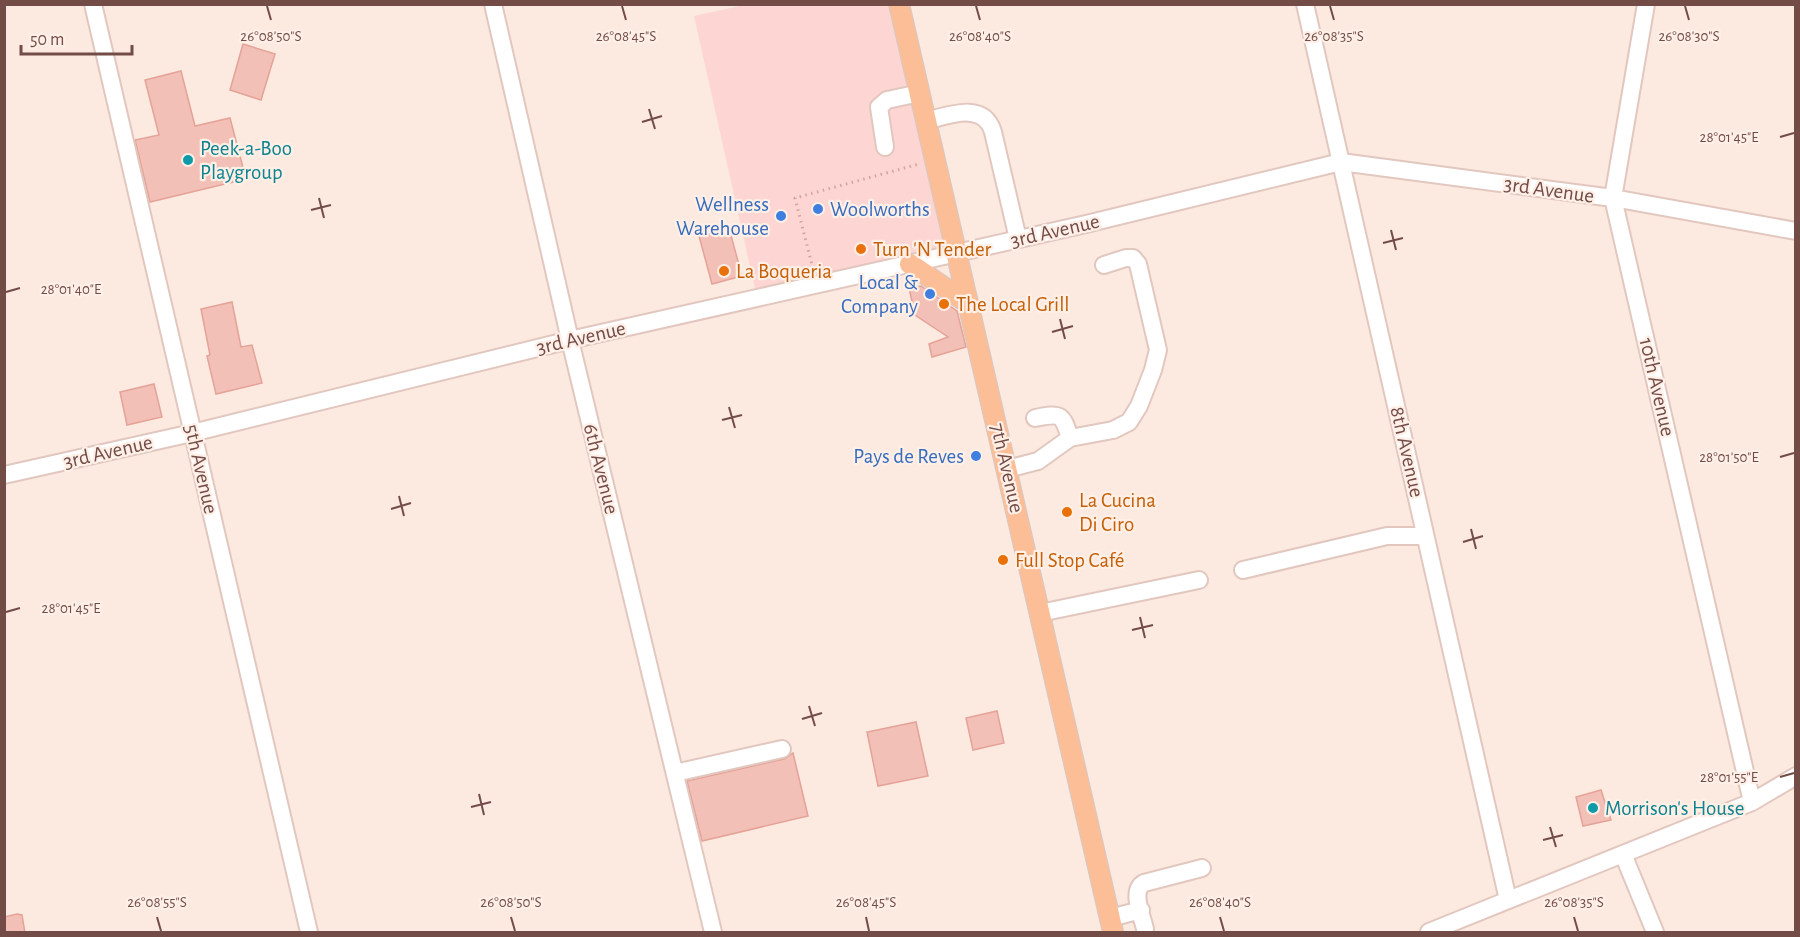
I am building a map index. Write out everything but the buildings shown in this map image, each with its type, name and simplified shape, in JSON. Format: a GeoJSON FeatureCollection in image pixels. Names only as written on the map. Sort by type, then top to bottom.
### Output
{"type":"FeatureCollection","features":[{"type":"Feature","properties":{"kind":"main road","name":"7th Avenue"},"geometry":{"type":"LineString","coordinates":[[899,4],[1111,925]]}},
{"type":"Feature","properties":{"kind":"main road"},"geometry":{"type":"LineString","coordinates":[[910,264],[969,304]]}},
{"type":"Feature","properties":{"kind":"street","name":"5th Avenue"},"geometry":{"type":"LineString","coordinates":[[93,4],[309,933]]}},
{"type":"Feature","properties":{"kind":"street","name":"6th Avenue"},"geometry":{"type":"LineString","coordinates":[[493,4],[570,340],[713,933]]}},
{"type":"Feature","properties":{"kind":"street","name":"8th Avenue"},"geometry":{"type":"LineString","coordinates":[[1305,4],[1508,900]]}},
{"type":"Feature","properties":{"kind":"street","name":"10th Avenue"},"geometry":{"type":"LineString","coordinates":[[1646,4],[1613,198],[1752,802]]}},
{"type":"Feature","properties":{"kind":"street"},"geometry":{"type":"LineString","coordinates":[[885,147],[879,107],[887,100],[920,93]]}},
{"type":"Feature","properties":{"kind":"street"},"geometry":{"type":"LineString","coordinates":[[926,121],[967,112],[980,114],[989,122],[1018,239]]}},
{"type":"Feature","properties":{"kind":"street","name":"3rd Avenue"},"geometry":{"type":"LineString","coordinates":[[4,475],[570,340],[910,264],[1341,162],[1613,198],[1796,231]]}},
{"type":"Feature","properties":{"kind":"street"},"geometry":{"type":"LineString","coordinates":[[1007,469],[1038,461],[1070,438],[1113,430],[1129,422],[1139,406],[1158,350],[1138,264],[1133,258],[1126,258],[1104,265]]}},
{"type":"Feature","properties":{"kind":"street"},"geometry":{"type":"LineString","coordinates":[[1035,418],[1055,414],[1060,416],[1064,420],[1070,438]]}},
{"type":"Feature","properties":{"kind":"street"},"geometry":{"type":"LineString","coordinates":[[1243,570],[1387,536],[1425,536]]}},
{"type":"Feature","properties":{"kind":"street"},"geometry":{"type":"LineString","coordinates":[[1040,613],[1199,580]]}},
{"type":"Feature","properties":{"kind":"street"},"geometry":{"type":"LineString","coordinates":[[675,773],[782,749]]}},
{"type":"Feature","properties":{"kind":"street"},"geometry":{"type":"LineString","coordinates":[[1430,933],[1752,802],[1796,776]]}},
{"type":"Feature","properties":{"kind":"street"},"geometry":{"type":"LineString","coordinates":[[1623,854],[1655,933]]}},
{"type":"Feature","properties":{"kind":"street"},"geometry":{"type":"LineString","coordinates":[[1145,929],[1137,892],[1139,886],[1202,868]]}},
{"type":"Feature","properties":{"kind":"street"},"geometry":{"type":"LineString","coordinates":[[1111,925],[1141,910]]}},
{"type":"Feature","properties":{"kind":"path"},"geometry":{"type":"LineString","coordinates":[[813,269],[795,198],[924,163]]}},
{"type":"Feature","properties":{"kind":"shaded area"},"geometry":{"type":"Polygon","coordinates":[[[744,5],[890,5],[950,250],[756,293],[694,16],[744,5]]]}},
{"type":"Feature","properties":{"kind":"place","name":"Peek-a-Boo Playgroup"},"geometry":{"type":"Point","coordinates":[188,160]}},
{"type":"Feature","properties":{"kind":"place","name":"Woolworths"},"geometry":{"type":"Point","coordinates":[818,209]}},
{"type":"Feature","properties":{"kind":"place","name":"Wellness Warehouse"},"geometry":{"type":"Point","coordinates":[781,216]}},
{"type":"Feature","properties":{"kind":"place","name":"Turn 'N Tender"},"geometry":{"type":"Point","coordinates":[861,249]}},
{"type":"Feature","properties":{"kind":"place","name":"La Boqueria"},"geometry":{"type":"Point","coordinates":[724,271]}},
{"type":"Feature","properties":{"kind":"place","name":"Local & Company"},"geometry":{"type":"Point","coordinates":[930,294]}},
{"type":"Feature","properties":{"kind":"place","name":"The Local Grill"},"geometry":{"type":"Point","coordinates":[944,304]}},
{"type":"Feature","properties":{"kind":"place","name":"Pays de Reves"},"geometry":{"type":"Point","coordinates":[976,456]}},
{"type":"Feature","properties":{"kind":"place","name":"La Cucina Di Ciro"},"geometry":{"type":"Point","coordinates":[1067,512]}},
{"type":"Feature","properties":{"kind":"place","name":"Full Stop Café"},"geometry":{"type":"Point","coordinates":[1003,560]}},
{"type":"Feature","properties":{"kind":"place","name":"Morrison's House"},"geometry":{"type":"Point","coordinates":[1593,808]}}]}
